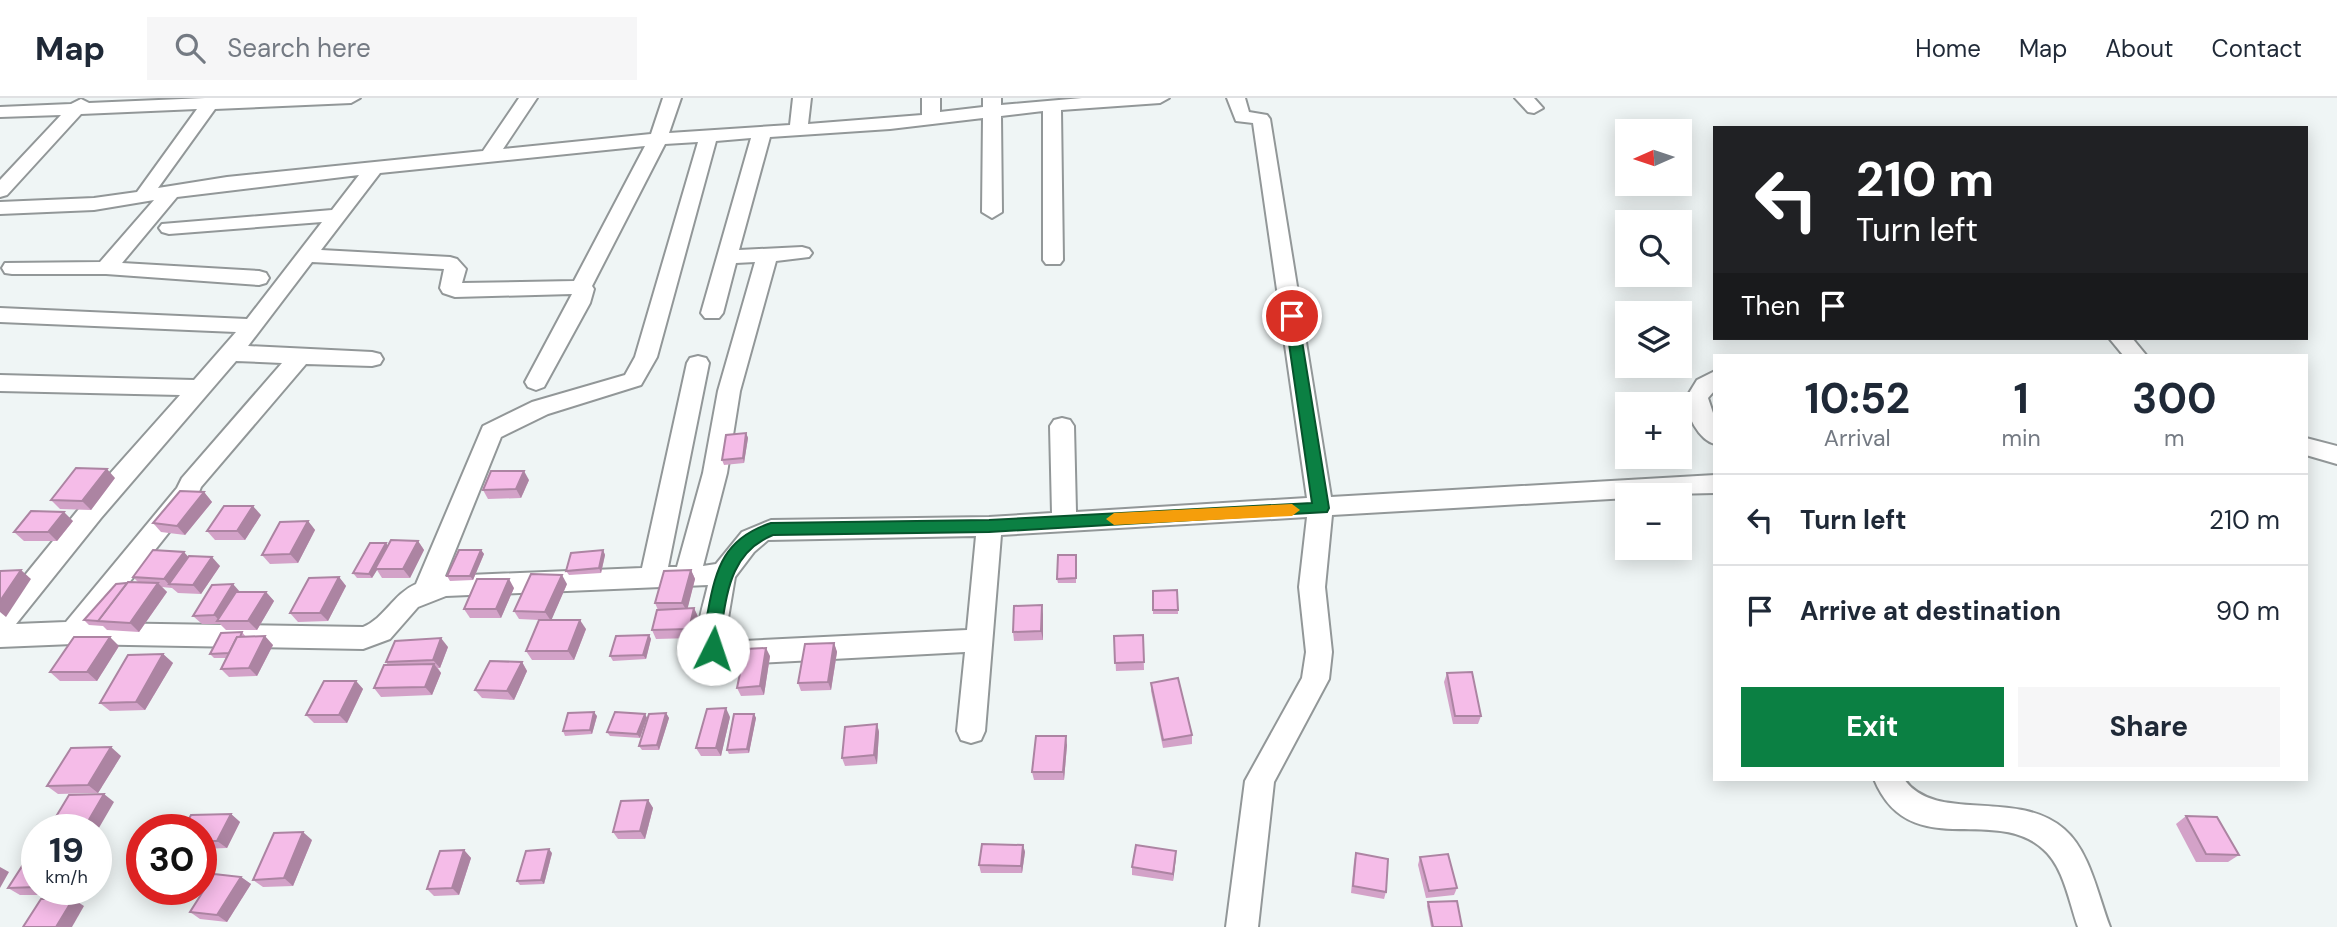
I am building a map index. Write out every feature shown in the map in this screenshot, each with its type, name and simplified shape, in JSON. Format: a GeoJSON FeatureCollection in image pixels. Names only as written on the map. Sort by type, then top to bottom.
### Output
{"type":"FeatureCollection","features":[{"type":"Feature","properties":{"kind":"street"},"geometry":{"type":"LineString","coordinates":[[0,112],[81,103],[351,98]]}},
{"type":"Feature","properties":{"kind":"street"},"geometry":{"type":"LineString","coordinates":[[488,158],[528,98]]}},
{"type":"Feature","properties":{"kind":"street"},"geometry":{"type":"LineString","coordinates":[[536,382],[580,303],[583,289],[581,287],[658,139],[672,98]]}},
{"type":"Feature","properties":{"kind":"street"},"geometry":{"type":"LineString","coordinates":[[799,129],[802,98]]}},
{"type":"Feature","properties":{"kind":"street"},"geometry":{"type":"LineString","coordinates":[[930,120],[931,98]]}},
{"type":"Feature","properties":{"kind":"street"},"geometry":{"type":"LineString","coordinates":[[0,208],[94,204],[172,191],[709,134],[930,120],[993,105],[1052,106],[1160,98]]}},
{"type":"Feature","properties":{"kind":"street"},"geometry":{"type":"LineString","coordinates":[[1236,98],[1242,117],[1261,119],[1321,508],[1313,562],[1318,652],[1315,678],[1260,781],[1242,927]]}},
{"type":"Feature","properties":{"kind":"street"},"geometry":{"type":"LineString","coordinates":[[143,196],[212,100]]}},
{"type":"Feature","properties":{"kind":"street"},"geometry":{"type":"LineString","coordinates":[[0,191],[81,103]]}},
{"type":"Feature","properties":{"kind":"street"},"geometry":{"type":"LineString","coordinates":[[992,212],[993,105]]}},
{"type":"Feature","properties":{"kind":"street"},"geometry":{"type":"LineString","coordinates":[[1052,106],[1053,260]]}},
{"type":"Feature","properties":{"kind":"street"},"geometry":{"type":"LineString","coordinates":[[712,313],[762,132]]}},
{"type":"Feature","properties":{"kind":"street"},"geometry":{"type":"LineString","coordinates":[[427,590],[491,432],[504,422],[633,380],[646,357],[709,134]]}},
{"type":"Feature","properties":{"kind":"street"},"geometry":{"type":"LineString","coordinates":[[0,625],[92,511],[230,353],[373,170]]}},
{"type":"Feature","properties":{"kind":"street"},"geometry":{"type":"LineString","coordinates":[[106,268],[172,191]]}},
{"type":"Feature","properties":{"kind":"street"},"geometry":{"type":"LineString","coordinates":[[169,228],[340,215]]}},
{"type":"Feature","properties":{"kind":"street"},"geometry":{"type":"LineString","coordinates":[[727,257],[802,253]]}},
{"type":"Feature","properties":{"kind":"street"},"geometry":{"type":"LineString","coordinates":[[687,576],[715,473],[729,391],[767,255]]}},
{"type":"Feature","properties":{"kind":"street"},"geometry":{"type":"LineString","coordinates":[[308,256],[450,263],[456,268],[450,284],[450,288],[455,290],[581,287]]}},
{"type":"Feature","properties":{"kind":"street"},"geometry":{"type":"LineString","coordinates":[[12,268],[106,268],[259,278]]}},
{"type":"Feature","properties":{"kind":"street"},"geometry":{"type":"LineString","coordinates":[[0,314],[252,326]]}},
{"type":"Feature","properties":{"kind":"street"},"geometry":{"type":"LineString","coordinates":[[2122,340],[2134,354]]}},
{"type":"Feature","properties":{"kind":"street"},"geometry":{"type":"LineString","coordinates":[[230,353],[372,359]]}},
{"type":"Feature","properties":{"kind":"street"},"geometry":{"type":"LineString","coordinates":[[73,634],[188,491],[190,484],[300,356]]}},
{"type":"Feature","properties":{"kind":"street"},"geometry":{"type":"LineString","coordinates":[[653,576],[698,363]]}},
{"type":"Feature","properties":{"kind":"street"},"geometry":{"type":"LineString","coordinates":[[1713,380],[1701,387],[1696,398],[1698,411],[1713,433]]}},
{"type":"Feature","properties":{"kind":"street"},"geometry":{"type":"LineString","coordinates":[[0,383],[200,388]]}},
{"type":"Feature","properties":{"kind":"street"},"geometry":{"type":"LineString","coordinates":[[1062,426],[1064,522]]}},
{"type":"Feature","properties":{"kind":"street"},"geometry":{"type":"LineString","coordinates":[[2308,447],[2337,455]]}},
{"type":"Feature","properties":{"kind":"street"},"geometry":{"type":"LineString","coordinates":[[981,640],[719,654],[710,641],[723,572],[749,538],[771,529],[989,526],[1713,484]]}},
{"type":"Feature","properties":{"kind":"street"},"geometry":{"type":"LineString","coordinates":[[971,731],[989,526]]}},
{"type":"Feature","properties":{"kind":"street"},"geometry":{"type":"LineString","coordinates":[[0,636],[73,634],[363,638],[377,634],[391,625],[408,601],[427,590],[469,584],[687,576],[723,572]]}},
{"type":"Feature","properties":{"kind":"street"},"geometry":{"type":"LineString","coordinates":[[1889,781],[1898,797],[1917,811],[2013,819],[2042,828],[2057,841],[2066,856],[2094,927]]}},
{"type":"Feature","properties":{"kind":"building"},"geometry":{"type":"Polygon","coordinates":[[[746,433],[743,458],[722,460],[726,435],[746,433]]]}},
{"type":"Feature","properties":{"kind":"building"},"geometry":{"type":"Polygon","coordinates":[[[76,468],[107,469],[82,501],[51,500],[76,468]]]}},
{"type":"Feature","properties":{"kind":"building"},"geometry":{"type":"Polygon","coordinates":[[[491,471],[524,471],[516,489],[483,490],[491,471]]]}},
{"type":"Feature","properties":{"kind":"building"},"geometry":{"type":"Polygon","coordinates":[[[180,491],[204,492],[177,526],[153,523],[180,491]]]}},
{"type":"Feature","properties":{"kind":"building"},"geometry":{"type":"Polygon","coordinates":[[[224,506],[253,506],[237,531],[207,531],[224,506]]]}},
{"type":"Feature","properties":{"kind":"building"},"geometry":{"type":"Polygon","coordinates":[[[31,511],[64,512],[48,532],[14,532],[31,511]]]}},
{"type":"Feature","properties":{"kind":"building"},"geometry":{"type":"Polygon","coordinates":[[[308,521],[290,554],[262,555],[280,522],[308,521]]]}},
{"type":"Feature","properties":{"kind":"building"},"geometry":{"type":"Polygon","coordinates":[[[391,540],[418,541],[403,569],[375,569],[391,540]]]}},
{"type":"Feature","properties":{"kind":"building"},"geometry":{"type":"Polygon","coordinates":[[[370,543],[386,543],[369,574],[353,573],[370,543]]]}},
{"type":"Feature","properties":{"kind":"building"},"geometry":{"type":"Polygon","coordinates":[[[153,550],[184,552],[164,579],[133,577],[153,550]]]}},
{"type":"Feature","properties":{"kind":"building"},"geometry":{"type":"Polygon","coordinates":[[[459,550],[481,550],[470,576],[447,576],[459,550]]]}},
{"type":"Feature","properties":{"kind":"building"},"geometry":{"type":"Polygon","coordinates":[[[603,550],[599,568],[566,571],[571,553],[603,550]]]}},
{"type":"Feature","properties":{"kind":"building"},"geometry":{"type":"Polygon","coordinates":[[[1058,555],[1076,555],[1076,578],[1057,579],[1058,555]]]}},
{"type":"Feature","properties":{"kind":"building"},"geometry":{"type":"Polygon","coordinates":[[[189,556],[212,557],[193,585],[169,584],[189,556]]]}},
{"type":"Feature","properties":{"kind":"building"},"geometry":{"type":"Polygon","coordinates":[[[21,570],[0,601],[0,571],[21,570]]]}},
{"type":"Feature","properties":{"kind":"building"},"geometry":{"type":"Polygon","coordinates":[[[691,570],[682,603],[655,603],[664,571],[691,570]]]}},
{"type":"Feature","properties":{"kind":"building"},"geometry":{"type":"Polygon","coordinates":[[[531,574],[562,575],[545,612],[514,611],[531,574]]]}},
{"type":"Feature","properties":{"kind":"building"},"geometry":{"type":"Polygon","coordinates":[[[339,577],[320,613],[290,613],[309,578],[339,577]]]}},
{"type":"Feature","properties":{"kind":"building"},"geometry":{"type":"Polygon","coordinates":[[[477,579],[509,579],[496,609],[464,609],[477,579]]]}},
{"type":"Feature","properties":{"kind":"building"},"geometry":{"type":"Polygon","coordinates":[[[128,582],[158,583],[130,623],[98,621],[128,582]]]}},
{"type":"Feature","properties":{"kind":"building"},"geometry":{"type":"Polygon","coordinates":[[[127,583],[98,621],[84,620],[116,584],[127,583]]]}},
{"type":"Feature","properties":{"kind":"building"},"geometry":{"type":"Polygon","coordinates":[[[233,584],[214,615],[193,616],[212,585],[233,584]]]}},
{"type":"Feature","properties":{"kind":"building"},"geometry":{"type":"Polygon","coordinates":[[[1177,590],[1178,610],[1153,610],[1153,591],[1177,590]]]}},
{"type":"Feature","properties":{"kind":"building"},"geometry":{"type":"Polygon","coordinates":[[[236,592],[266,592],[248,621],[217,621],[236,592]]]}},
{"type":"Feature","properties":{"kind":"building"},"geometry":{"type":"Polygon","coordinates":[[[1042,605],[1041,631],[1013,632],[1014,606],[1042,605]]]}},
{"type":"Feature","properties":{"kind":"building"},"geometry":{"type":"Polygon","coordinates":[[[694,608],[689,629],[652,630],[657,610],[694,608]]]}},
{"type":"Feature","properties":{"kind":"building"},"geometry":{"type":"Polygon","coordinates":[[[539,620],[580,620],[568,651],[526,651],[539,620]]]}},
{"type":"Feature","properties":{"kind":"building"},"geometry":{"type":"Polygon","coordinates":[[[242,632],[229,653],[210,654],[221,633],[242,632]]]}},
{"type":"Feature","properties":{"kind":"building"},"geometry":{"type":"Polygon","coordinates":[[[649,635],[643,655],[610,656],[616,636],[649,635]]]}},
{"type":"Feature","properties":{"kind":"building"},"geometry":{"type":"Polygon","coordinates":[[[1143,635],[1144,662],[1115,663],[1114,636],[1143,635]]]}},
{"type":"Feature","properties":{"kind":"building"},"geometry":{"type":"Polygon","coordinates":[[[265,636],[249,668],[221,669],[237,637],[265,636]]]}},
{"type":"Feature","properties":{"kind":"building"},"geometry":{"type":"Polygon","coordinates":[[[74,637],[110,637],[87,672],[50,672],[74,637]]]}},
{"type":"Feature","properties":{"kind":"building"},"geometry":{"type":"Polygon","coordinates":[[[441,638],[433,660],[386,662],[395,641],[441,638]]]}},
{"type":"Feature","properties":{"kind":"building"},"geometry":{"type":"Polygon","coordinates":[[[834,643],[828,682],[798,683],[805,644],[834,643]]]}},
{"type":"Feature","properties":{"kind":"building"},"geometry":{"type":"Polygon","coordinates":[[[766,648],[760,686],[737,688],[745,649],[766,648]]]}},
{"type":"Feature","properties":{"kind":"building"},"geometry":{"type":"Polygon","coordinates":[[[163,654],[136,702],[100,703],[128,655],[163,654]]]}},
{"type":"Feature","properties":{"kind":"building"},"geometry":{"type":"Polygon","coordinates":[[[730,657],[726,674],[692,675],[696,658],[730,657]]]}},
{"type":"Feature","properties":{"kind":"building"},"geometry":{"type":"Polygon","coordinates":[[[490,661],[522,662],[507,691],[475,690],[490,661]]]}},
{"type":"Feature","properties":{"kind":"building"},"geometry":{"type":"Polygon","coordinates":[[[434,664],[425,687],[374,688],[384,665],[434,664]]]}},
{"type":"Feature","properties":{"kind":"building"},"geometry":{"type":"Polygon","coordinates":[[[1472,672],[1481,716],[1455,716],[1447,673],[1472,672]]]}},
{"type":"Feature","properties":{"kind":"building"},"geometry":{"type":"Polygon","coordinates":[[[1178,678],[1192,735],[1163,740],[1151,683],[1178,678]]]}},
{"type":"Feature","properties":{"kind":"building"},"geometry":{"type":"Polygon","coordinates":[[[324,681],[356,681],[339,715],[306,715],[324,681]]]}},
{"type":"Feature","properties":{"kind":"building"},"geometry":{"type":"Polygon","coordinates":[[[726,708],[716,748],[696,748],[707,709],[726,708]]]}},
{"type":"Feature","properties":{"kind":"building"},"geometry":{"type":"Polygon","coordinates":[[[594,712],[590,730],[563,731],[568,713],[594,712]]]}},
{"type":"Feature","properties":{"kind":"building"},"geometry":{"type":"Polygon","coordinates":[[[615,712],[645,714],[637,734],[607,732],[615,712]]]}},
{"type":"Feature","properties":{"kind":"building"},"geometry":{"type":"Polygon","coordinates":[[[666,713],[657,745],[639,746],[649,714],[666,713]]]}},
{"type":"Feature","properties":{"kind":"building"},"geometry":{"type":"Polygon","coordinates":[[[734,714],[754,714],[747,749],[727,750],[734,714]]]}},
{"type":"Feature","properties":{"kind":"building"},"geometry":{"type":"Polygon","coordinates":[[[877,724],[874,755],[842,758],[845,727],[877,724]]]}},
{"type":"Feature","properties":{"kind":"building"},"geometry":{"type":"Polygon","coordinates":[[[1036,736],[1066,736],[1063,772],[1032,772],[1036,736]]]}},
{"type":"Feature","properties":{"kind":"building"},"geometry":{"type":"Polygon","coordinates":[[[111,747],[88,785],[47,786],[71,748],[111,747]]]}},
{"type":"Feature","properties":{"kind":"building"},"geometry":{"type":"Polygon","coordinates":[[[104,794],[92,814],[58,814],[69,795],[104,794]]]}},
{"type":"Feature","properties":{"kind":"building"},"geometry":{"type":"Polygon","coordinates":[[[648,800],[640,831],[613,832],[621,801],[648,800]]]}},
{"type":"Feature","properties":{"kind":"building"},"geometry":{"type":"Polygon","coordinates":[[[217,814],[231,814],[217,841],[217,814]]]}},
{"type":"Feature","properties":{"kind":"building"},"geometry":{"type":"Polygon","coordinates":[[[2186,816],[2217,817],[2239,855],[2206,854],[2186,816]]]}},
{"type":"Feature","properties":{"kind":"building"},"geometry":{"type":"Polygon","coordinates":[[[303,832],[284,878],[253,880],[274,833],[303,832]]]}},
{"type":"Feature","properties":{"kind":"building"},"geometry":{"type":"Polygon","coordinates":[[[982,844],[1023,845],[1021,866],[979,865],[982,844]]]}},
{"type":"Feature","properties":{"kind":"building"},"geometry":{"type":"Polygon","coordinates":[[[1136,845],[1176,851],[1173,874],[1132,867],[1136,845]]]}},
{"type":"Feature","properties":{"kind":"building"},"geometry":{"type":"Polygon","coordinates":[[[549,849],[541,880],[517,881],[526,851],[549,849]]]}},
{"type":"Feature","properties":{"kind":"building"},"geometry":{"type":"Polygon","coordinates":[[[464,850],[452,888],[427,889],[440,851],[464,850]]]}},
{"type":"Feature","properties":{"kind":"building"},"geometry":{"type":"Polygon","coordinates":[[[1356,853],[1388,859],[1386,892],[1353,886],[1356,853]]]}},
{"type":"Feature","properties":{"kind":"building"},"geometry":{"type":"Polygon","coordinates":[[[1448,854],[1457,888],[1429,891],[1420,857],[1448,854]]]}},
{"type":"Feature","properties":{"kind":"building"},"geometry":{"type":"Polygon","coordinates":[[[21,868],[21,888],[8,888],[21,868]]]}},
{"type":"Feature","properties":{"kind":"building"},"geometry":{"type":"Polygon","coordinates":[[[217,874],[241,877],[217,915],[190,912],[194,905],[217,905],[217,874]]]}},
{"type":"Feature","properties":{"kind":"building"},"geometry":{"type":"Polygon","coordinates":[[[1457,901],[1462,927],[1433,927],[1428,902],[1457,901]]]}},
{"type":"Feature","properties":{"kind":"building"},"geometry":{"type":"Polygon","coordinates":[[[37,905],[69,905],[56,927],[23,927],[37,905]]]}},
{"type":"Feature","properties":{"kind":"slow traffic"},"geometry":{"type":"LineString","coordinates":[[1114,519],[1292,510]]}},
{"type":"Feature","properties":{"kind":"route"},"geometry":{"type":"LineString","coordinates":[[713,649],[710,641],[723,572],[729,568],[741,546],[749,538],[771,529],[989,526],[1321,508],[1292,316]]}}]}
